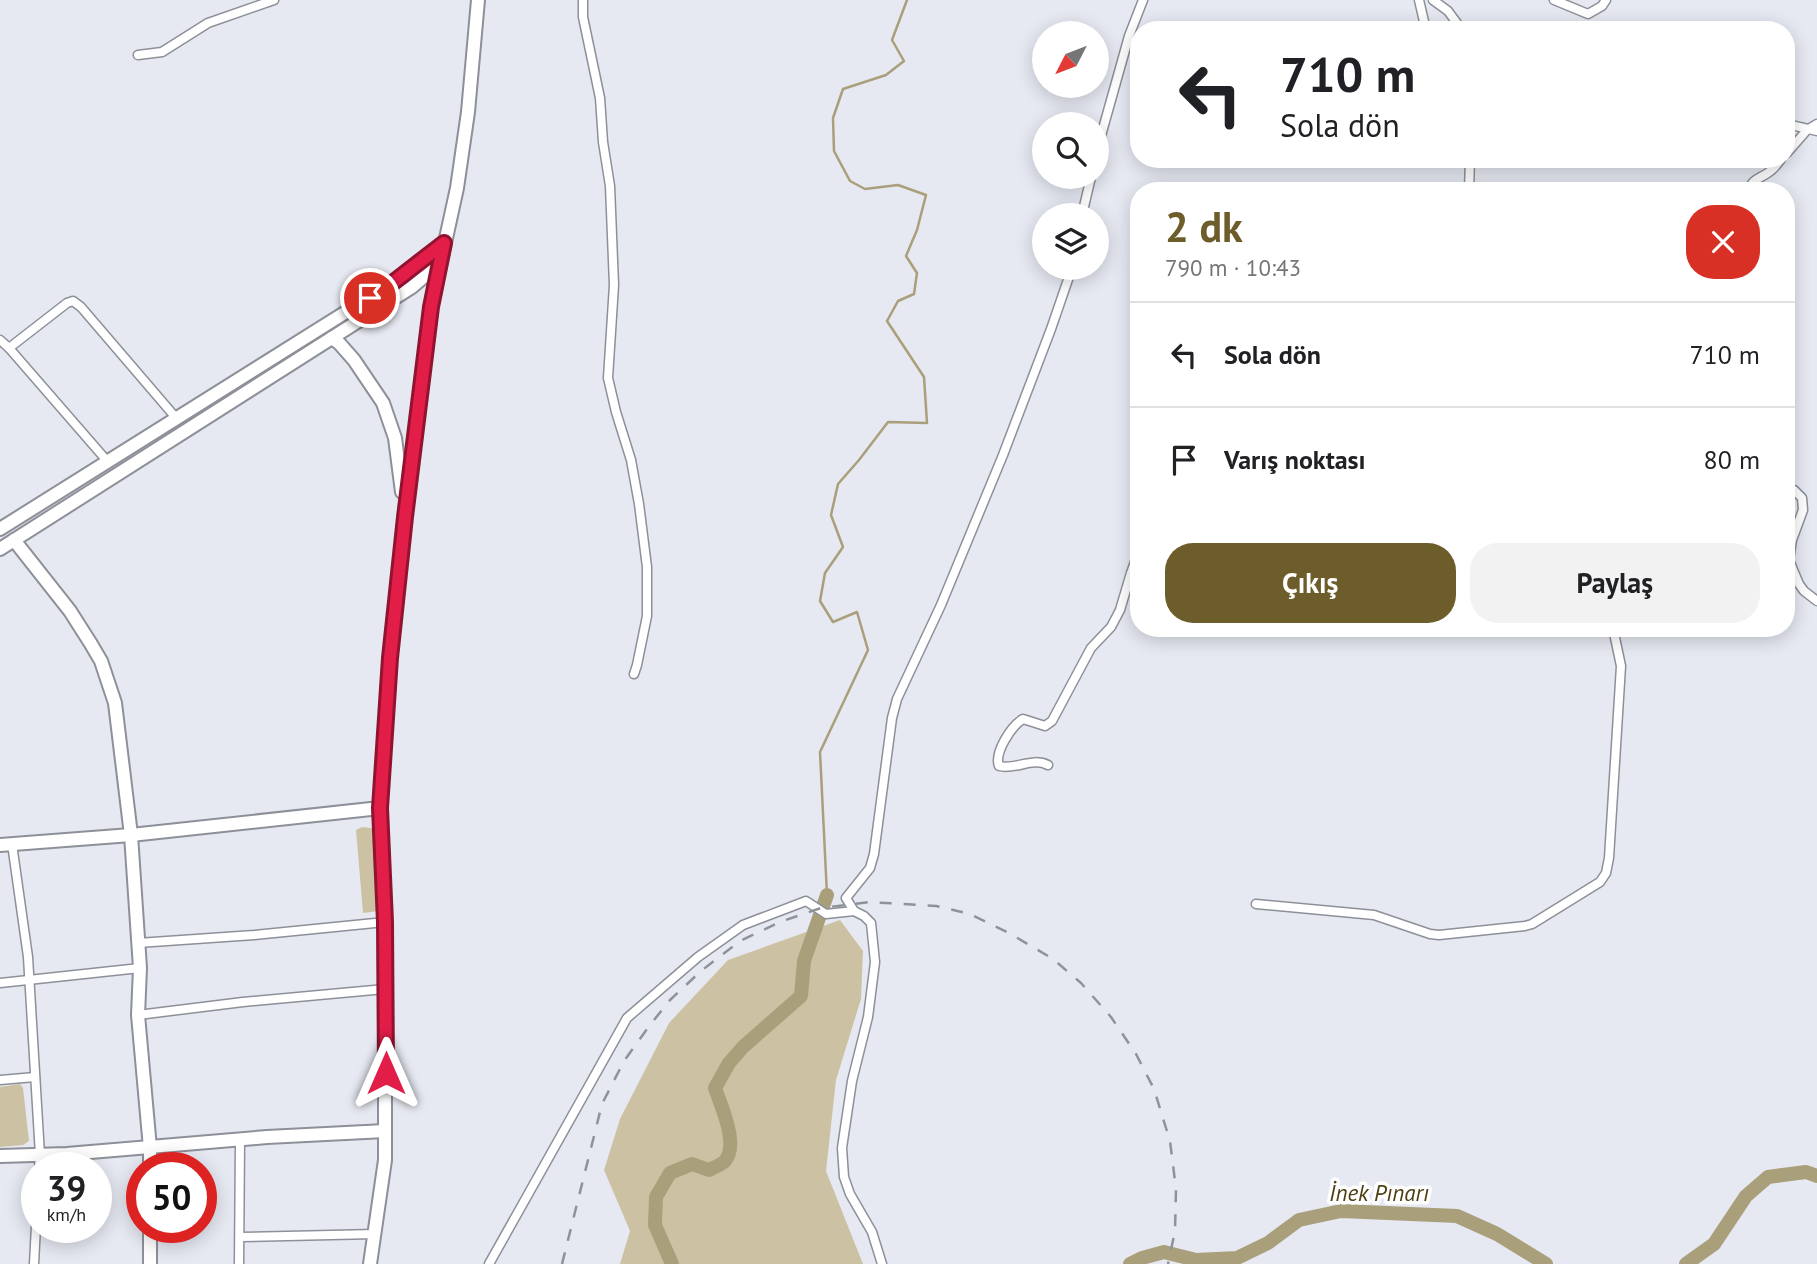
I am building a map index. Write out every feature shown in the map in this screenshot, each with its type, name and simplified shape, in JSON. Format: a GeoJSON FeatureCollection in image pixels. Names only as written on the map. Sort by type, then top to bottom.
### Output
{"type":"FeatureCollection","features":[{"type":"Feature","properties":{"kind":"main road"},"geometry":{"type":"LineString","coordinates":[[370,1264],[385,1160],[386,989],[380,808],[390,658],[431,307],[457,188],[468,112],[478,0]]}},
{"type":"Feature","properties":{"kind":"main road"},"geometry":{"type":"LineString","coordinates":[[0,529],[386,288],[444,243]]}},
{"type":"Feature","properties":{"kind":"main road"},"geometry":{"type":"LineString","coordinates":[[0,548],[412,288],[439,264]]}},
{"type":"Feature","properties":{"kind":"main road"},"geometry":{"type":"LineString","coordinates":[[332,338],[354,360],[383,402],[396,439],[405,517]]}},
{"type":"Feature","properties":{"kind":"main road"},"geometry":{"type":"LineString","coordinates":[[14,540],[70,611],[91,643],[107,677],[115,703],[131,835],[140,968],[138,1015],[150,1152]]}},
{"type":"Feature","properties":{"kind":"main road"},"geometry":{"type":"LineString","coordinates":[[6,845],[131,835],[380,808]]}},
{"type":"Feature","properties":{"kind":"main road"},"geometry":{"type":"LineString","coordinates":[[112,1152],[267,1137],[385,1131]]}},
{"type":"Feature","properties":{"kind":"main road"},"geometry":{"type":"LineString","coordinates":[[0,1156],[21,1159]]}},
{"type":"Feature","properties":{"kind":"main road"},"geometry":{"type":"LineString","coordinates":[[150,1243],[150,1264]]}},
{"type":"Feature","properties":{"kind":"street"},"geometry":{"type":"LineString","coordinates":[[138,55],[162,52],[208,23],[274,0]]}},
{"type":"Feature","properties":{"kind":"street"},"geometry":{"type":"LineString","coordinates":[[583,0],[583,17],[600,98],[610,186],[614,285],[608,377],[631,460],[647,567],[647,616],[634,674]]}},
{"type":"Feature","properties":{"kind":"street"},"geometry":{"type":"LineString","coordinates":[[1135,21],[1143,0]]}},
{"type":"Feature","properties":{"kind":"street"},"geometry":{"type":"LineString","coordinates":[[1419,0],[1424,21]]}},
{"type":"Feature","properties":{"kind":"street"},"geometry":{"type":"LineString","coordinates":[[1433,0],[1448,11],[1455,21]]}},
{"type":"Feature","properties":{"kind":"street"},"geometry":{"type":"LineString","coordinates":[[1553,0],[1588,14],[1602,6],[1606,0]]}},
{"type":"Feature","properties":{"kind":"street"},"geometry":{"type":"LineString","coordinates":[[1108,112],[1130,34]]}},
{"type":"Feature","properties":{"kind":"street"},"geometry":{"type":"LineString","coordinates":[[1795,144],[1807,130],[1817,124]]}},
{"type":"Feature","properties":{"kind":"street"},"geometry":{"type":"LineString","coordinates":[[1795,126],[1817,131]]}},
{"type":"Feature","properties":{"kind":"street"},"geometry":{"type":"LineString","coordinates":[[1752,182],[1773,168]]}},
{"type":"Feature","properties":{"kind":"street"},"geometry":{"type":"LineString","coordinates":[[882,1264],[872,1232],[850,1194],[844,1177],[842,1147],[852,1081],[868,1017],[875,962],[871,923],[854,911],[846,898],[870,868],[874,854],[892,718],[897,699],[941,605],[1003,456],[1068,280]]}},
{"type":"Feature","properties":{"kind":"street"},"geometry":{"type":"LineString","coordinates":[[9,348],[73,301],[177,419]]}},
{"type":"Feature","properties":{"kind":"street"},"geometry":{"type":"LineString","coordinates":[[0,340],[107,462]]}},
{"type":"Feature","properties":{"kind":"street"},"geometry":{"type":"LineString","coordinates":[[1795,491],[1802,498],[1803,510],[1795,532]]}},
{"type":"Feature","properties":{"kind":"street"},"geometry":{"type":"LineString","coordinates":[[1795,574],[1804,591],[1817,601]]}},
{"type":"Feature","properties":{"kind":"street"},"geometry":{"type":"LineString","coordinates":[[1048,765],[1040,761],[1005,768],[999,766],[997,760],[1003,743],[1017,723],[1023,719],[1045,726],[1052,721],[1091,648],[1111,627],[1120,610],[1130,576]]}},
{"type":"Feature","properties":{"kind":"street"},"geometry":{"type":"LineString","coordinates":[[1256,904],[1374,915],[1439,935],[1532,924],[1600,882],[1606,873],[1609,858],[1621,666],[1616,637]]}},
{"type":"Feature","properties":{"kind":"street"},"geometry":{"type":"LineString","coordinates":[[6,845],[28,957],[39,1152]]}},
{"type":"Feature","properties":{"kind":"street"},"geometry":{"type":"LineString","coordinates":[[489,1264],[627,1018],[698,957],[743,925],[806,901],[826,914],[854,911]]}},
{"type":"Feature","properties":{"kind":"street"},"geometry":{"type":"LineString","coordinates":[[138,943],[385,922]]}},
{"type":"Feature","properties":{"kind":"street"},"geometry":{"type":"LineString","coordinates":[[0,983],[140,968]]}},
{"type":"Feature","properties":{"kind":"street"},"geometry":{"type":"LineString","coordinates":[[138,1015],[386,989]]}},
{"type":"Feature","properties":{"kind":"street"},"geometry":{"type":"LineString","coordinates":[[0,1080],[35,1077]]}},
{"type":"Feature","properties":{"kind":"street"},"geometry":{"type":"LineString","coordinates":[[239,1264],[240,1140]]}},
{"type":"Feature","properties":{"kind":"street"},"geometry":{"type":"LineString","coordinates":[[240,1237],[374,1234]]}},
{"type":"Feature","properties":{"kind":"street"},"geometry":{"type":"LineString","coordinates":[[34,1264],[35,1243]]}},
{"type":"Feature","properties":{"kind":"shaded area"},"geometry":{"type":"Polygon","coordinates":[[[362,827],[373,830],[379,911],[363,913],[356,830],[362,827]]]}},
{"type":"Feature","properties":{"kind":"shaded area"},"geometry":{"type":"Polygon","coordinates":[[[840,920],[863,951],[861,999],[836,1080],[826,1171],[863,1264],[620,1264],[630,1231],[604,1170],[620,1119],[669,1023],[728,960],[840,920]]]}},
{"type":"Feature","properties":{"kind":"shaded area"},"geometry":{"type":"Polygon","coordinates":[[[20,1084],[23,1088],[29,1141],[23,1145],[0,1147],[0,1087],[20,1084]]]}},
{"type":"Feature","properties":{"kind":"waterway"},"geometry":{"type":"LineString","coordinates":[[827,895],[820,752],[868,650],[857,612],[833,622],[820,601],[825,573],[843,547],[831,515],[838,484],[888,422],[927,423],[924,377],[887,321],[898,301],[914,294],[917,273],[906,256],[917,230],[926,195],[898,185],[865,189],[850,181],[834,151],[833,118],[843,89],[886,75],[904,61],[892,40],[907,0]]}},
{"type":"Feature","properties":{"kind":"waterway"},"geometry":{"type":"LineString","coordinates":[[672,1264],[655,1225],[656,1197],[670,1173],[692,1164],[709,1170],[724,1162],[728,1155],[730,1136],[715,1088],[729,1063],[743,1047],[801,996],[804,961],[827,895]]}},
{"type":"Feature","properties":{"kind":"waterway","name":"İnek Pınarı"},"geometry":{"type":"LineString","coordinates":[[1686,1264],[1714,1244],[1746,1196],[1768,1177],[1806,1172],[1817,1176]]}},
{"type":"Feature","properties":{"kind":"waterway","name":"İnek Pınarı"},"geometry":{"type":"LineString","coordinates":[[1130,1264],[1164,1252],[1196,1260],[1237,1258],[1268,1243],[1299,1220],[1341,1211],[1457,1216],[1497,1234],[1546,1264]]}},
{"type":"Feature","properties":{"kind":"railway"},"geometry":{"type":"LineString","coordinates":[[562,1264],[602,1104],[624,1061],[670,1000],[701,971],[740,941],[780,922],[821,908],[869,902],[936,906],[970,914],[1053,959],[1081,983],[1111,1017],[1136,1054],[1154,1089],[1170,1141],[1176,1189],[1175,1231],[1168,1264]]}},
{"type":"Feature","properties":{"kind":"route"},"geometry":{"type":"LineString","coordinates":[[370,298],[444,243],[431,307],[390,658],[380,808],[385,922],[386,1073]]}}]}
